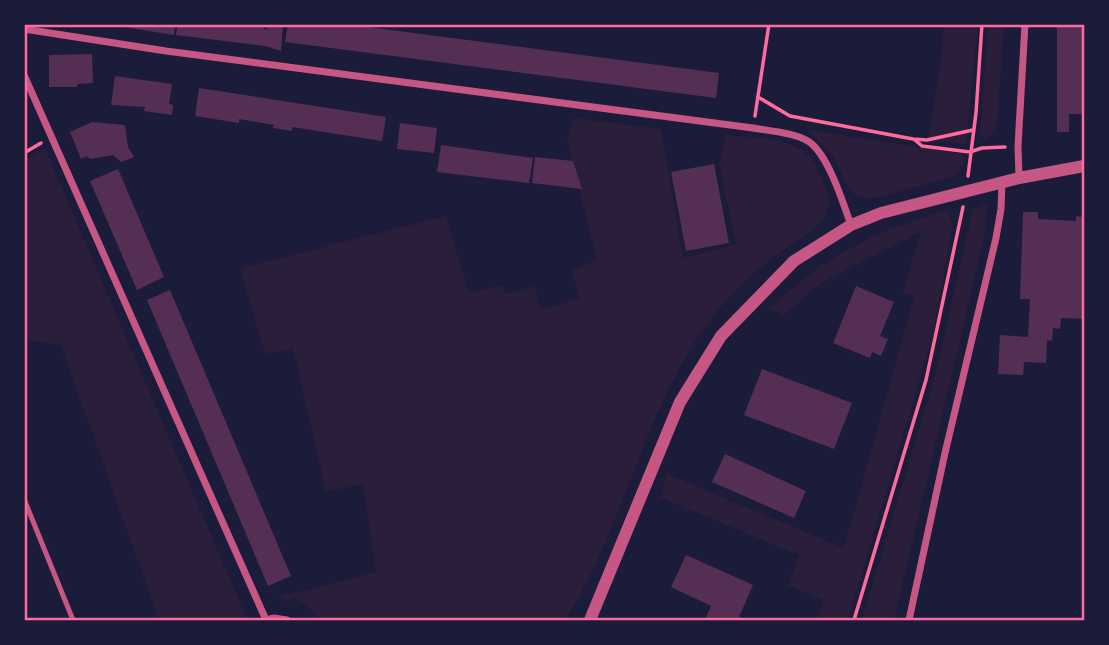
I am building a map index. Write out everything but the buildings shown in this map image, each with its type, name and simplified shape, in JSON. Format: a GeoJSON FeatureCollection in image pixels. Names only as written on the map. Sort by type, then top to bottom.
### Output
{"type":"FeatureCollection","features":[{"type":"Feature","properties":{"kind":"street"},"geometry":{"type":"LineString","coordinates":[[1019,178],[1018,146],[1025,24]]}},
{"type":"Feature","properties":{"kind":"street"},"geometry":{"type":"LineString","coordinates":[[24,29],[166,51],[753,128],[806,140],[818,149],[851,225]]}},
{"type":"Feature","properties":{"kind":"street"},"geometry":{"type":"LineString","coordinates":[[24,75],[266,620],[274,618],[287,621]]}},
{"type":"Feature","properties":{"kind":"street"},"geometry":{"type":"LineString","coordinates":[[590,621],[680,402],[721,336],[794,261],[851,225],[881,213],[1019,178],[1084,166]]}},
{"type":"Feature","properties":{"kind":"street"},"geometry":{"type":"LineString","coordinates":[[909,621],[996,237],[1002,182]]}},
{"type":"Feature","properties":{"kind":"lane"},"geometry":{"type":"LineString","coordinates":[[24,499],[73,621]]}},
{"type":"Feature","properties":{"kind":"path"},"geometry":{"type":"LineString","coordinates":[[753,128],[769,24]]}},
{"type":"Feature","properties":{"kind":"path"},"geometry":{"type":"LineString","coordinates":[[854,621],[926,380],[966,191],[982,24]]}},
{"type":"Feature","properties":{"kind":"path"},"geometry":{"type":"LineString","coordinates":[[758,97],[790,116],[914,139],[927,140],[973,130]]}},
{"type":"Feature","properties":{"kind":"path"},"geometry":{"type":"LineString","coordinates":[[24,153],[52,137]]}},
{"type":"Feature","properties":{"kind":"path"},"geometry":{"type":"LineString","coordinates":[[914,139],[922,146],[970,152],[982,148],[1018,146]]}},
{"type":"Feature","properties":{"kind":"shaded area"},"geometry":{"type":"Polygon","coordinates":[[[943,25],[978,25],[966,144],[928,140],[941,60],[943,25]]]}},
{"type":"Feature","properties":{"kind":"shaded area"},"geometry":{"type":"Polygon","coordinates":[[[988,25],[1004,25],[997,125],[987,140],[980,134],[988,25]]]}},
{"type":"Feature","properties":{"kind":"shaded area"},"geometry":{"type":"Polygon","coordinates":[[[573,118],[661,129],[683,258],[736,244],[719,163],[726,135],[782,141],[804,153],[814,163],[826,189],[829,202],[827,211],[824,218],[809,233],[769,260],[750,277],[707,324],[666,395],[603,548],[565,620],[320,620],[306,604],[292,597],[288,602],[277,597],[376,572],[363,484],[326,492],[293,348],[265,354],[240,268],[446,216],[469,293],[502,285],[505,294],[534,286],[541,310],[580,298],[571,270],[597,260],[567,140],[573,118]]]}},
{"type":"Feature","properties":{"kind":"shaded area"},"geometry":{"type":"Polygon","coordinates":[[[808,130],[963,154],[965,161],[951,178],[870,199],[856,196],[846,183],[833,156],[808,130]]]}},
{"type":"Feature","properties":{"kind":"shaded area"},"geometry":{"type":"Polygon","coordinates":[[[45,149],[247,620],[159,620],[61,345],[25,340],[25,161],[45,149]]]}},
{"type":"Feature","properties":{"kind":"shaded area"},"geometry":{"type":"Polygon","coordinates":[[[987,202],[986,229],[894,620],[862,620],[936,372],[973,209],[987,202]]]}},
{"type":"Feature","properties":{"kind":"shaded area"},"geometry":{"type":"Polygon","coordinates":[[[946,209],[953,224],[933,335],[848,620],[817,620],[824,600],[788,585],[799,555],[660,497],[667,474],[844,548],[914,297],[902,293],[921,232],[822,282],[782,317],[770,307],[820,266],[872,236],[946,209]]]}}]}
